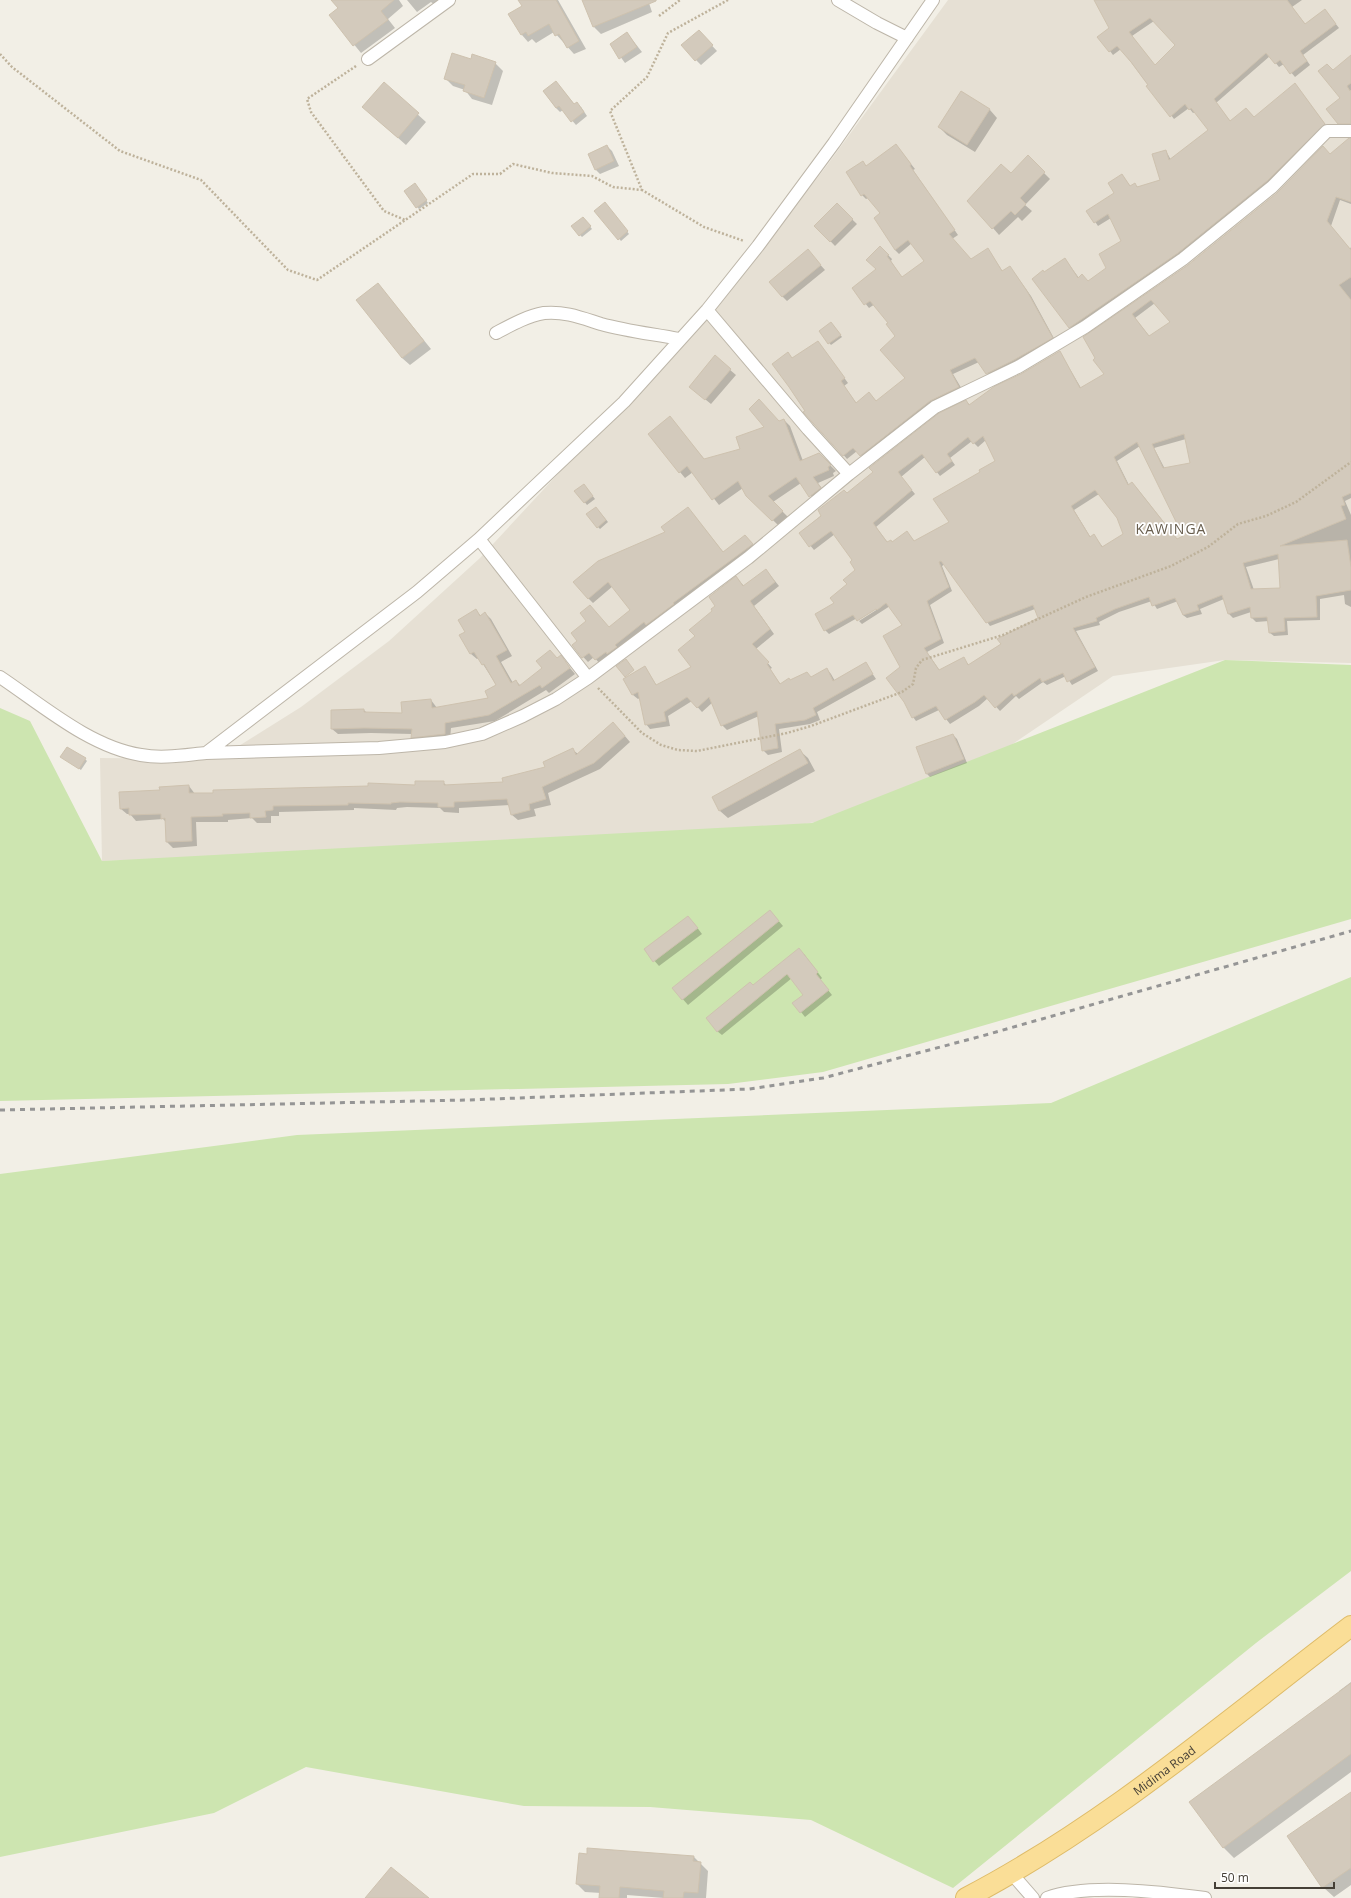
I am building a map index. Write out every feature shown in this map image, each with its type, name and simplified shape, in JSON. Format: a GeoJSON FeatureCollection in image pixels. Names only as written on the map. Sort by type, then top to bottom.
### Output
{"type":"FeatureCollection","features":[{"type":"Feature","properties":{"kind":"main road","name":"Midima Road"},"geometry":{"type":"LineString","coordinates":[[966,1898],[1012,1874],[1078,1832],[1144,1785],[1351,1626]]}},
{"type":"Feature","properties":{"kind":"street"},"geometry":{"type":"LineString","coordinates":[[368,59],[449,0]]}},
{"type":"Feature","properties":{"kind":"street"},"geometry":{"type":"LineString","coordinates":[[838,0],[877,23],[907,38]]}},
{"type":"Feature","properties":{"kind":"street"},"geometry":{"type":"LineString","coordinates":[[206,753],[417,592],[479,540],[624,402],[707,310],[758,246],[834,143],[933,0]]}},
{"type":"Feature","properties":{"kind":"street"},"geometry":{"type":"LineString","coordinates":[[0,677],[80,731],[112,747],[142,755],[179,756],[206,753],[379,748],[445,742],[482,734],[523,716],[556,699],[588,678],[748,558],[849,474],[935,407],[1018,367],[1085,327],[1150,283],[1212,237],[1272,187],[1327,132],[1351,130]]}},
{"type":"Feature","properties":{"kind":"street"},"geometry":{"type":"LineString","coordinates":[[707,310],[808,429],[849,474]]}},
{"type":"Feature","properties":{"kind":"street"},"geometry":{"type":"LineString","coordinates":[[496,333],[522,320],[544,313],[579,316],[616,327],[680,339]]}},
{"type":"Feature","properties":{"kind":"street"},"geometry":{"type":"LineString","coordinates":[[479,540],[588,678]]}},
{"type":"Feature","properties":{"kind":"street"},"geometry":{"type":"LineString","coordinates":[[1012,1874],[1033,1898]]}},
{"type":"Feature","properties":{"kind":"street"},"geometry":{"type":"LineString","coordinates":[[1047,1898],[1066,1892],[1092,1890],[1152,1892],[1205,1898]]}},
{"type":"Feature","properties":{"kind":"path"},"geometry":{"type":"LineString","coordinates":[[659,16],[680,0]]}},
{"type":"Feature","properties":{"kind":"path"},"geometry":{"type":"LineString","coordinates":[[642,190],[610,110],[647,77],[668,33],[728,0]]}},
{"type":"Feature","properties":{"kind":"path"},"geometry":{"type":"LineString","coordinates":[[0,54],[12,67],[120,151],[201,180],[288,270],[317,280],[473,174],[500,174],[513,164],[552,173],[592,176],[614,188],[642,190],[704,226],[758,246]]}},
{"type":"Feature","properties":{"kind":"path"},"geometry":{"type":"LineString","coordinates":[[368,59],[307,99],[311,112],[384,211],[405,220]]}},
{"type":"Feature","properties":{"kind":"path"},"geometry":{"type":"LineString","coordinates":[[588,678],[642,733],[661,745],[678,750],[697,751],[787,733],[811,726],[902,692],[913,684],[916,668],[922,660],[1003,634],[1086,597],[1170,566],[1208,547],[1238,524],[1266,516],[1296,502],[1351,462]]}},
{"type":"Feature","properties":{"kind":"shaded area"},"geometry":{"type":"Polygon","coordinates":[[[948,0],[1351,0],[1351,663],[1225,660],[1113,676],[1017,741],[943,796],[712,843],[102,861],[100,758],[218,759],[301,707],[389,641],[480,558],[708,316],[825,168],[948,0]]]}},
{"type":"Feature","properties":{"kind":"green space"},"geometry":{"type":"Polygon","coordinates":[[[1225,660],[1351,665],[1351,919],[823,1072],[728,1084],[0,1101],[0,708],[30,721],[102,861],[812,823],[1225,660]]]}},
{"type":"Feature","properties":{"kind":"green space"},"geometry":{"type":"Polygon","coordinates":[[[1351,977],[1351,1571],[1256,1643],[953,1888],[811,1820],[650,1807],[524,1806],[306,1767],[214,1813],[0,1857],[0,1174],[297,1135],[1051,1103],[1351,977]]]}},
{"type":"Feature","properties":{"kind":"building"},"geometry":{"type":"Polygon","coordinates":[[[331,0],[394,0],[381,11],[388,20],[353,46],[329,15],[338,8],[331,0]]]}},
{"type":"Feature","properties":{"kind":"building"},"geometry":{"type":"Polygon","coordinates":[[[518,0],[556,0],[579,41],[567,48],[559,34],[555,36],[549,24],[528,36],[526,32],[521,35],[508,14],[522,6],[518,0]]]}},
{"type":"Feature","properties":{"kind":"building"},"geometry":{"type":"Polygon","coordinates":[[[582,0],[656,0],[656,1],[593,27],[582,0]]]}},
{"type":"Feature","properties":{"kind":"building"},"geometry":{"type":"Polygon","coordinates":[[[1094,0],[1287,0],[1305,24],[1325,9],[1336,24],[1300,51],[1307,61],[1290,74],[1280,60],[1275,64],[1266,53],[1214,99],[1230,121],[1246,108],[1254,117],[1295,83],[1325,124],[1267,181],[1178,253],[1069,328],[1032,279],[1043,270],[1044,272],[1065,258],[1078,278],[1082,274],[1088,281],[1106,268],[1099,254],[1121,241],[1108,214],[1094,223],[1086,211],[1114,193],[1108,183],[1122,174],[1130,186],[1135,183],[1137,187],[1160,180],[1152,154],[1166,150],[1169,160],[1208,130],[1191,108],[1189,110],[1185,104],[1170,117],[1146,86],[1148,85],[1131,62],[1117,46],[1109,52],[1097,37],[1109,28],[1094,0]],[[1150,18],[1129,32],[1155,65],[1175,45],[1150,18]]]}},
{"type":"Feature","properties":{"kind":"building"},"geometry":{"type":"Polygon","coordinates":[[[699,30],[713,45],[695,61],[681,45],[699,30]]]}},
{"type":"Feature","properties":{"kind":"building"},"geometry":{"type":"Polygon","coordinates":[[[627,32],[637,47],[619,59],[610,44],[627,32]]]}},
{"type":"Feature","properties":{"kind":"building"},"geometry":{"type":"Polygon","coordinates":[[[452,53],[471,59],[472,54],[496,62],[484,98],[463,91],[465,85],[444,79],[452,53]]]}},
{"type":"Feature","properties":{"kind":"building"},"geometry":{"type":"Polygon","coordinates":[[[1351,55],[1351,83],[1347,86],[1350,91],[1351,90],[1351,124],[1338,124],[1326,109],[1340,98],[1318,71],[1327,64],[1333,70],[1351,55]]]}},
{"type":"Feature","properties":{"kind":"building"},"geometry":{"type":"Polygon","coordinates":[[[556,81],[574,104],[577,102],[584,112],[571,122],[559,106],[556,108],[543,91],[556,81]]]}},
{"type":"Feature","properties":{"kind":"building"},"geometry":{"type":"Polygon","coordinates":[[[384,82],[419,113],[398,138],[362,107],[384,82]]]}},
{"type":"Feature","properties":{"kind":"building"},"geometry":{"type":"Polygon","coordinates":[[[961,91],[990,109],[967,145],[938,127],[961,91]]]}},
{"type":"Feature","properties":{"kind":"building"},"geometry":{"type":"Polygon","coordinates":[[[1349,138],[1351,138],[1351,202],[1336,197],[1327,221],[1351,250],[1351,277],[1339,285],[1351,300],[1351,493],[1342,497],[1345,505],[1341,506],[1346,519],[1280,546],[1347,540],[1351,567],[1351,590],[1316,596],[1317,617],[1284,618],[1285,631],[1269,633],[1267,617],[1251,618],[1250,607],[1228,614],[1222,595],[1197,605],[1199,610],[1183,615],[1175,598],[1152,606],[1149,597],[1115,609],[1096,618],[1097,621],[1073,628],[1095,667],[1067,682],[1063,673],[1042,682],[1040,678],[1014,696],[1012,693],[995,708],[984,695],[945,720],[936,706],[912,718],[904,702],[886,678],[900,667],[883,636],[902,625],[886,603],[877,610],[876,609],[857,621],[853,615],[824,631],[815,614],[834,603],[830,598],[847,584],[843,580],[855,570],[850,562],[852,560],[831,531],[809,547],[799,533],[821,516],[818,510],[844,490],[847,493],[873,472],[869,468],[939,413],[966,400],[969,405],[995,386],[1021,374],[1060,351],[1080,388],[1104,374],[1093,360],[1095,358],[1083,337],[1188,265],[1277,193],[1323,146],[1330,154],[1349,138]],[[1151,300],[1132,314],[1149,336],[1170,322],[1151,300]],[[1184,434],[1152,444],[1163,468],[1190,463],[1184,434]],[[983,436],[973,444],[968,437],[947,454],[952,461],[936,473],[922,454],[898,472],[912,490],[873,523],[887,542],[891,540],[892,542],[907,531],[914,541],[949,522],[933,499],[980,472],[979,470],[995,461],[983,436]],[[1137,442],[1114,457],[1128,485],[1132,482],[1177,539],[1183,536],[1137,442]],[[1095,490],[1071,506],[1090,537],[1094,534],[1102,547],[1123,534],[1117,518],[1095,490]],[[1278,554],[1243,563],[1251,589],[1280,588],[1278,554]],[[941,561],[939,562],[949,587],[927,601],[941,639],[924,648],[939,670],[964,657],[968,665],[1001,644],[997,639],[1038,618],[1033,605],[986,623],[941,561]]]}},
{"type":"Feature","properties":{"kind":"building"},"geometry":{"type":"Polygon","coordinates":[[[896,144],[955,230],[949,234],[971,259],[988,248],[1002,271],[1010,266],[1027,291],[1053,338],[986,374],[975,358],[950,370],[959,387],[930,401],[860,456],[853,448],[843,456],[803,412],[805,411],[772,364],[788,352],[792,358],[818,341],[845,378],[841,381],[856,403],[869,392],[876,401],[905,378],[880,350],[895,336],[886,324],[888,323],[870,301],[864,305],[852,288],[876,269],[866,260],[880,246],[889,255],[887,256],[902,277],[924,261],[908,240],[895,250],[874,218],[880,213],[864,194],[861,196],[846,172],[863,161],[866,166],[896,144]]]}},
{"type":"Feature","properties":{"kind":"building"},"geometry":{"type":"Polygon","coordinates":[[[607,145],[614,161],[595,170],[588,154],[607,145]]]}},
{"type":"Feature","properties":{"kind":"building"},"geometry":{"type":"Polygon","coordinates":[[[1028,155],[1045,172],[1020,198],[1026,204],[1015,215],[1011,211],[992,229],[967,201],[1001,164],[1011,173],[1028,155]]]}},
{"type":"Feature","properties":{"kind":"building"},"geometry":{"type":"Polygon","coordinates":[[[415,183],[427,200],[416,208],[404,191],[415,183]]]}},
{"type":"Feature","properties":{"kind":"building"},"geometry":{"type":"Polygon","coordinates":[[[605,202],[628,231],[618,240],[594,211],[605,202]]]}},
{"type":"Feature","properties":{"kind":"building"},"geometry":{"type":"Polygon","coordinates":[[[837,203],[853,219],[830,242],[814,226],[837,203]]]}},
{"type":"Feature","properties":{"kind":"building"},"geometry":{"type":"Polygon","coordinates":[[[583,217],[591,226],[579,236],[571,226],[583,217]]]}},
{"type":"Feature","properties":{"kind":"building"},"geometry":{"type":"Polygon","coordinates":[[[808,249],[821,265],[782,297],[769,282],[808,249]]]}},
{"type":"Feature","properties":{"kind":"building"},"geometry":{"type":"Polygon","coordinates":[[[378,283],[424,341],[402,358],[356,300],[378,283]]]}},
{"type":"Feature","properties":{"kind":"building"},"geometry":{"type":"Polygon","coordinates":[[[831,322],[841,335],[828,344],[819,331],[831,322]]]}},
{"type":"Feature","properties":{"kind":"building"},"geometry":{"type":"Polygon","coordinates":[[[715,355],[731,369],[705,400],[689,387],[715,355]]]}},
{"type":"Feature","properties":{"kind":"building"},"geometry":{"type":"Polygon","coordinates":[[[759,399],[779,421],[784,419],[800,461],[819,453],[831,465],[828,467],[829,470],[813,477],[821,488],[809,497],[796,477],[768,496],[783,511],[772,521],[746,496],[738,481],[712,500],[687,466],[679,473],[648,434],[670,416],[704,459],[740,449],[736,437],[764,427],[749,409],[759,399]]]}},
{"type":"Feature","properties":{"kind":"building"},"geometry":{"type":"Polygon","coordinates":[[[584,484],[593,496],[584,503],[574,491],[584,484]]]}},
{"type":"Feature","properties":{"kind":"building"},"geometry":{"type":"Polygon","coordinates":[[[596,507],[606,520],[597,528],[586,514],[596,507]]]}},
{"type":"Feature","properties":{"kind":"building"},"geometry":{"type":"Polygon","coordinates":[[[688,507],[723,552],[745,535],[753,544],[673,603],[674,604],[646,625],[644,622],[615,645],[617,647],[607,654],[606,652],[595,660],[589,653],[582,658],[572,645],[577,641],[571,633],[586,621],[580,613],[590,605],[609,627],[630,610],[608,582],[588,599],[573,582],[598,561],[665,532],[661,527],[688,507]]]}},
{"type":"Feature","properties":{"kind":"building"},"geometry":{"type":"Polygon","coordinates":[[[766,569],[775,582],[750,601],[770,629],[752,644],[769,662],[767,664],[780,684],[789,678],[790,680],[807,672],[811,677],[827,668],[833,681],[866,662],[873,674],[813,708],[816,715],[805,720],[775,724],[778,748],[762,751],[757,711],[721,726],[709,697],[697,708],[687,697],[664,712],[666,721],[645,725],[638,692],[632,695],[623,679],[645,666],[656,685],[691,667],[678,650],[695,636],[689,630],[712,611],[711,609],[715,606],[709,597],[736,576],[743,586],[766,569]]]}},
{"type":"Feature","properties":{"kind":"building"},"geometry":{"type":"Polygon","coordinates":[[[476,609],[480,616],[485,612],[507,650],[496,656],[511,683],[516,680],[519,686],[542,668],[536,661],[550,650],[557,658],[561,655],[570,668],[542,688],[540,685],[489,715],[445,723],[445,734],[411,738],[412,729],[331,729],[331,710],[364,709],[364,712],[402,713],[401,702],[431,699],[432,708],[488,698],[485,691],[496,685],[484,664],[482,665],[474,652],[470,654],[459,635],[465,632],[458,620],[476,609]]]}},
{"type":"Feature","properties":{"kind":"building"},"geometry":{"type":"Polygon","coordinates":[[[626,659],[634,670],[625,677],[616,666],[626,659]]]}},
{"type":"Feature","properties":{"kind":"building"},"geometry":{"type":"Polygon","coordinates":[[[613,722],[625,736],[594,763],[542,787],[546,799],[529,804],[530,810],[511,815],[507,799],[454,802],[454,807],[438,807],[438,803],[400,802],[391,804],[348,803],[348,805],[273,806],[273,810],[265,811],[266,817],[250,818],[250,813],[191,817],[192,841],[166,842],[165,818],[161,819],[161,814],[129,815],[129,808],[120,809],[119,792],[160,790],[159,787],[189,785],[189,793],[213,793],[213,790],[368,786],[368,783],[415,785],[415,781],[444,781],[444,785],[503,782],[502,778],[545,767],[543,762],[573,748],[576,755],[613,722]]]}},
{"type":"Feature","properties":{"kind":"building"},"geometry":{"type":"Polygon","coordinates":[[[953,734],[964,759],[926,774],[916,747],[953,734]]]}},
{"type":"Feature","properties":{"kind":"building"},"geometry":{"type":"Polygon","coordinates":[[[67,747],[86,758],[79,769],[60,757],[67,747]]]}},
{"type":"Feature","properties":{"kind":"building"},"geometry":{"type":"Polygon","coordinates":[[[800,749],[808,763],[719,811],[712,797],[800,749]]]}},
{"type":"Feature","properties":{"kind":"building"},"geometry":{"type":"Polygon","coordinates":[[[770,910],[779,921],[682,1000],[672,988],[770,910]]]}},
{"type":"Feature","properties":{"kind":"building"},"geometry":{"type":"Polygon","coordinates":[[[688,916],[698,928],[653,962],[644,949],[688,916]]]}},
{"type":"Feature","properties":{"kind":"building"},"geometry":{"type":"Polygon","coordinates":[[[799,948],[818,972],[816,974],[829,990],[800,1013],[792,1003],[803,995],[787,974],[717,1032],[706,1018],[750,982],[753,985],[799,948]]]}},
{"type":"Feature","properties":{"kind":"building"},"geometry":{"type":"Polygon","coordinates":[[[1351,1683],[1351,1754],[1223,1848],[1189,1802],[1351,1683]]]}},
{"type":"Feature","properties":{"kind":"building"},"geometry":{"type":"Polygon","coordinates":[[[1351,1792],[1351,1868],[1322,1888],[1287,1836],[1351,1792]]]}},
{"type":"Feature","properties":{"kind":"building"},"geometry":{"type":"Polygon","coordinates":[[[587,1848],[694,1856],[693,1861],[701,1862],[698,1893],[684,1892],[683,1898],[663,1898],[664,1891],[620,1887],[619,1898],[599,1898],[600,1886],[576,1884],[579,1853],[587,1854],[587,1848]]]}},
{"type":"Feature","properties":{"kind":"building"},"geometry":{"type":"Polygon","coordinates":[[[391,1867],[429,1898],[365,1898],[391,1867]]]}},
{"type":"Feature","properties":{"kind":"railway"},"geometry":{"type":"LineString","coordinates":[[0,1110],[467,1100],[749,1089],[823,1078],[982,1036],[1351,931]]}},
{"type":"Feature","properties":{"kind":"district","name":"KAWINGA"},"geometry":{"type":"Point","coordinates":[1171,528]}}]}
